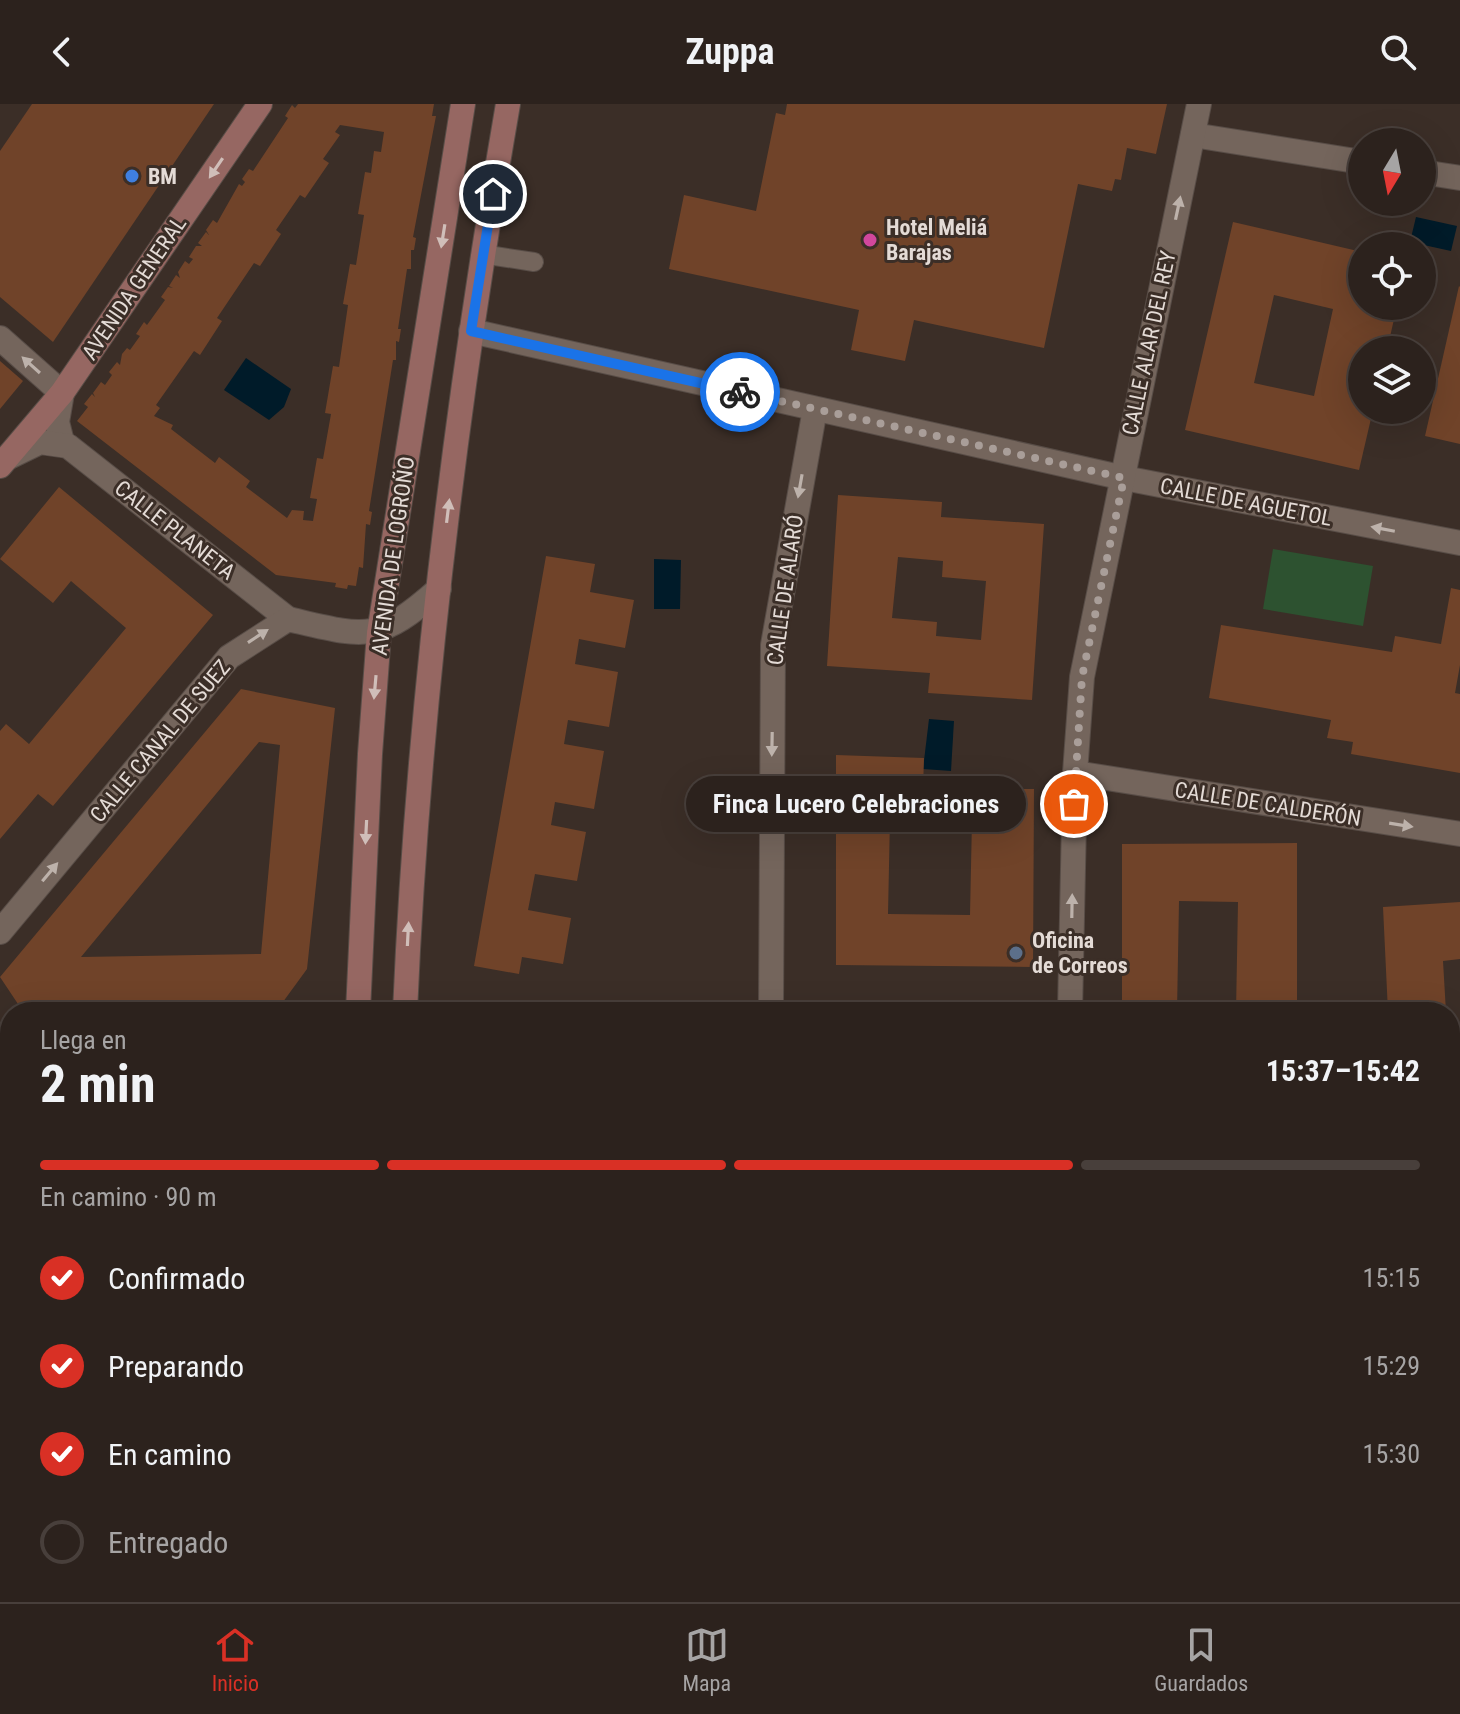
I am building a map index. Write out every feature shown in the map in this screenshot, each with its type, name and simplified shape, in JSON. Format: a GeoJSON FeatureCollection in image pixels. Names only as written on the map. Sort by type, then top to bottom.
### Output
{"type":"FeatureCollection","features":[{"type":"Feature","properties":{"kind":"main road","name":"AVENIDA GENERAL"},"geometry":{"type":"LineString","coordinates":[[3,462],[62,393],[260,104]]}},
{"type":"Feature","properties":{"kind":"main road","name":"AVENIDA DE LOGROÑO"},"geometry":{"type":"LineString","coordinates":[[358,1002],[379,633],[463,104]]}},
{"type":"Feature","properties":{"kind":"main road"},"geometry":{"type":"LineString","coordinates":[[405,1002],[414,818],[439,589],[471,331],[508,104]]}},
{"type":"Feature","properties":{"kind":"street","name":"CALLE ALAR DEL REY"},"geometry":{"type":"LineString","coordinates":[[1070,1002],[1075,773],[1082,677],[1199,104]]}},
{"type":"Feature","properties":{"kind":"street"},"geometry":{"type":"LineString","coordinates":[[1193,135],[1348,160]]}},
{"type":"Feature","properties":{"kind":"street"},"geometry":{"type":"LineString","coordinates":[[1436,174],[1460,178]]}},
{"type":"Feature","properties":{"kind":"street","name":"CALLE DE AGUETOL"},"geometry":{"type":"LineString","coordinates":[[471,331],[1124,478],[1460,543]]}},
{"type":"Feature","properties":{"kind":"street"},"geometry":{"type":"LineString","coordinates":[[0,338],[62,393],[57,422],[62,442],[40,442],[3,462]]}},
{"type":"Feature","properties":{"kind":"street","name":"CALLE DE ALARÓ"},"geometry":{"type":"LineString","coordinates":[[771,1002],[773,645],[815,409]]}},
{"type":"Feature","properties":{"kind":"street","name":"CALLE PLANETA"},"geometry":{"type":"LineString","coordinates":[[62,442],[288,619]]}},
{"type":"Feature","properties":{"kind":"street"},"geometry":{"type":"LineString","coordinates":[[288,619],[336,630],[379,633],[409,615],[439,589]]}},
{"type":"Feature","properties":{"kind":"street","name":"CALLE CANAL DE SUEZ"},"geometry":{"type":"LineString","coordinates":[[0,932],[229,657],[288,619]]}},
{"type":"Feature","properties":{"kind":"street","name":"CALLE DE CALDERÓN"},"geometry":{"type":"LineString","coordinates":[[1075,773],[1460,834]]}},
{"type":"Feature","properties":{"kind":"lane"},"geometry":{"type":"LineString","coordinates":[[482,254],[534,262]]}},
{"type":"Feature","properties":{"kind":"green space"},"geometry":{"type":"Polygon","coordinates":[[[1273,549],[1373,566],[1363,626],[1263,609],[1273,549]]]}},
{"type":"Feature","properties":{"kind":"water"},"geometry":{"type":"Polygon","coordinates":[[[1416,217],[1457,226],[1451,251],[1436,248],[1436,232],[1412,232],[1416,217]]]}},
{"type":"Feature","properties":{"kind":"water"},"geometry":{"type":"Polygon","coordinates":[[[246,358],[291,389],[284,407],[269,420],[224,390],[246,358]]]}},
{"type":"Feature","properties":{"kind":"water"},"geometry":{"type":"Polygon","coordinates":[[[654,559],[681,560],[680,609],[654,609],[654,559]]]}},
{"type":"Feature","properties":{"kind":"water"},"geometry":{"type":"Polygon","coordinates":[[[929,719],[954,721],[951,771],[923,769],[929,719]]]}},
{"type":"Feature","properties":{"kind":"building"},"geometry":{"type":"Polygon","coordinates":[[[32,104],[214,104],[53,342],[0,297],[0,151],[32,104]]]}},
{"type":"Feature","properties":{"kind":"building"},"geometry":{"type":"Polygon","coordinates":[[[298,104],[434,104],[432,116],[436,116],[413,237],[416,238],[414,250],[411,250],[411,269],[407,269],[398,329],[401,329],[399,342],[396,341],[396,360],[393,360],[369,511],[372,512],[370,525],[366,524],[363,568],[359,567],[356,586],[348,585],[347,589],[335,587],[336,583],[276,575],[77,421],[88,407],[84,404],[92,394],[95,397],[93,393],[101,382],[105,385],[112,375],[109,372],[117,362],[120,365],[122,354],[127,348],[130,350],[140,336],[136,334],[144,322],[147,325],[165,300],[161,297],[168,287],[173,288],[169,286],[176,275],[180,278],[178,272],[185,261],[189,264],[193,259],[189,257],[196,246],[202,246],[198,243],[206,232],[209,235],[206,230],[213,220],[217,223],[239,184],[242,186],[245,182],[242,179],[249,169],[253,171],[288,118],[285,116],[292,105],[295,108],[298,104]],[[340,125],[335,132],[340,135],[323,159],[329,163],[305,198],[300,195],[276,230],[281,234],[260,266],[254,263],[217,318],[222,321],[200,355],[194,351],[156,405],[160,408],[154,416],[173,425],[171,429],[215,463],[219,457],[250,481],[246,487],[287,518],[292,510],[304,511],[303,520],[313,521],[317,499],[310,498],[317,458],[323,459],[331,414],[325,413],[333,366],[339,367],[348,305],[343,304],[350,264],[356,265],[364,215],[358,214],[365,172],[371,173],[374,151],[381,152],[384,132],[340,125]]]}},
{"type":"Feature","properties":{"kind":"building","name":"Hotel Meliá Barajas"},"geometry":{"type":"Polygon","coordinates":[[[787,104],[1167,104],[1156,154],[1127,148],[1121,180],[1115,179],[1112,191],[1078,184],[1044,348],[914,320],[905,361],[851,350],[859,310],[669,269],[684,195],[756,211],[776,113],[785,115],[787,104]]]}},
{"type":"Feature","properties":{"kind":"building"},"geometry":{"type":"Polygon","coordinates":[[[1233,222],[1348,249],[1348,320],[1394,320],[1390,336],[1348,336],[1348,424],[1370,424],[1359,470],[1185,430],[1233,222]],[[1274,295],[1254,383],[1314,396],[1333,309],[1274,295]]]}},
{"type":"Feature","properties":{"kind":"building"},"geometry":{"type":"Polygon","coordinates":[[[1459,286],[1460,444],[1425,436],[1428,424],[1436,424],[1436,387],[1459,286]]]}},
{"type":"Feature","properties":{"kind":"building"},"geometry":{"type":"Polygon","coordinates":[[[0,361],[23,381],[0,409],[0,361]]]}},
{"type":"Feature","properties":{"kind":"building"},"geometry":{"type":"Polygon","coordinates":[[[59,487],[213,615],[53,806],[38,794],[0,839],[0,731],[6,724],[29,744],[126,628],[71,581],[53,603],[0,559],[59,487]]]}},
{"type":"Feature","properties":{"kind":"building"},"geometry":{"type":"Polygon","coordinates":[[[838,495],[942,502],[941,517],[1044,524],[1032,700],[928,693],[930,673],[827,666],[838,495]],[[898,557],[892,618],[937,622],[936,636],[981,640],[986,581],[942,577],[943,561],[898,557]]]}},
{"type":"Feature","properties":{"kind":"building"},"geometry":{"type":"Polygon","coordinates":[[[546,556],[595,564],[590,592],[634,600],[625,648],[579,639],[575,664],[618,672],[609,727],[568,720],[564,744],[604,751],[594,809],[555,802],[551,825],[586,832],[577,881],[535,874],[528,910],[571,918],[563,964],[522,957],[519,974],[474,966],[546,556]]]}},
{"type":"Feature","properties":{"kind":"building"},"geometry":{"type":"Polygon","coordinates":[[[1451,588],[1460,590],[1460,665],[1455,693],[1460,694],[1460,773],[1351,754],[1353,742],[1327,738],[1331,720],[1209,698],[1221,625],[1392,652],[1395,636],[1441,644],[1451,588]]]}},
{"type":"Feature","properties":{"kind":"building"},"geometry":{"type":"Polygon","coordinates":[[[241,689],[335,708],[307,969],[283,1002],[17,1002],[0,977],[241,689]],[[259,742],[81,957],[261,954],[280,745],[259,742]]]}},
{"type":"Feature","properties":{"kind":"building"},"geometry":{"type":"Polygon","coordinates":[[[836,755],[924,758],[923,789],[1034,789],[1033,967],[836,965],[836,755]],[[890,818],[888,914],[970,915],[972,819],[890,818]]]}},
{"type":"Feature","properties":{"kind":"building"},"geometry":{"type":"Polygon","coordinates":[[[1297,843],[1297,1002],[1236,1002],[1238,902],[1179,901],[1177,1002],[1122,1002],[1122,844],[1297,843]]]}},
{"type":"Feature","properties":{"kind":"building"},"geometry":{"type":"Polygon","coordinates":[[[1460,902],[1460,959],[1443,961],[1445,1002],[1388,1002],[1383,907],[1460,902]]]}},
{"type":"Feature","properties":{"kind":"way so far"},"geometry":{"type":"LineString","coordinates":[[740,392],[1124,478],[1082,677],[1074,804]]}},
{"type":"Feature","properties":{"kind":"place","name":"BM"},"geometry":{"type":"Point","coordinates":[132,176]}},
{"type":"Feature","properties":{"kind":"place","name":"Hotel Meliá Barajas"},"geometry":{"type":"Point","coordinates":[870,240]}},
{"type":"Feature","properties":{"kind":"place","name":"Finca Lucero Celebraciones"},"geometry":{"type":"Point","coordinates":[1074,804]}},
{"type":"Feature","properties":{"kind":"place","name":"Oficina de Correos"},"geometry":{"type":"Point","coordinates":[1016,953]}},
{"type":"Feature","properties":{"kind":"route"},"geometry":{"type":"LineString","coordinates":[[493,194],[471,331],[740,392]]}}]}
